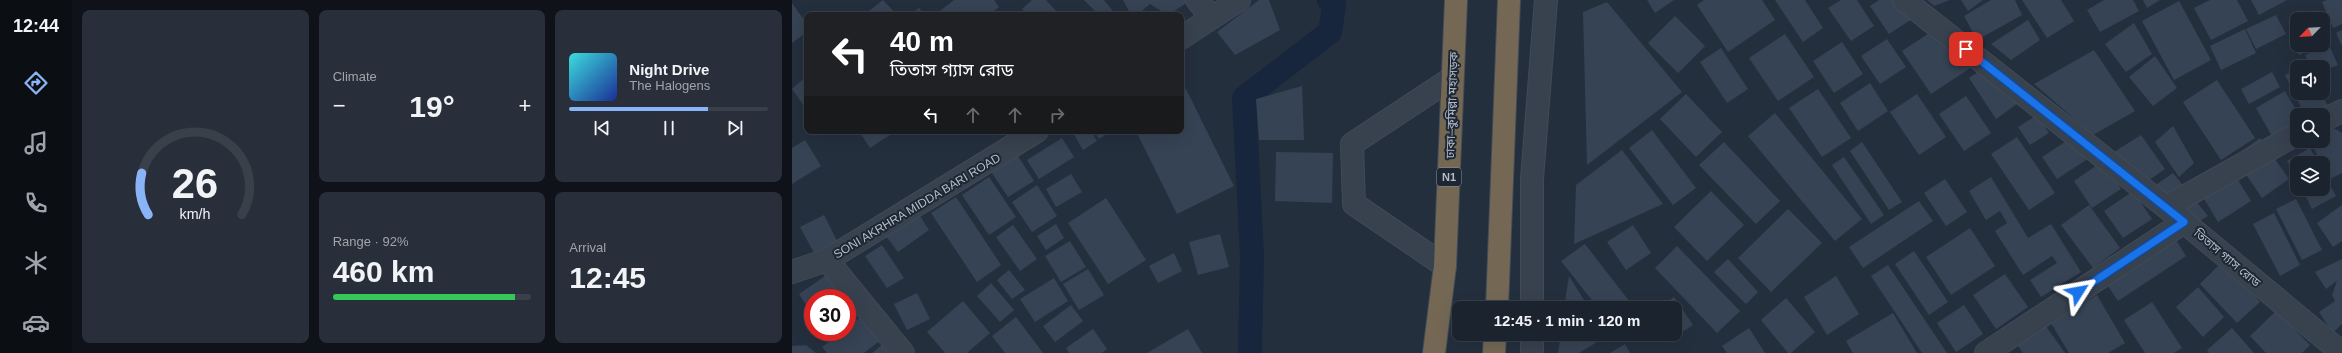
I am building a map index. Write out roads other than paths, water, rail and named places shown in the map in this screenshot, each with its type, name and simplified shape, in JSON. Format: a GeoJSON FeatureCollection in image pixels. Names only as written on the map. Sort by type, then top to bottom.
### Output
{"type":"FeatureCollection","features":[{"type":"Feature","properties":{"kind":"highway","name":"ঢাকা–কুমিল্লা মহাসড়ক"},"geometry":{"type":"LineString","coordinates":[[1434,353],[1445,266],[1456,0]]}},
{"type":"Feature","properties":{"kind":"highway"},"geometry":{"type":"LineString","coordinates":[[1496,301],[1509,0]]}},
{"type":"Feature","properties":{"kind":"highway"},"geometry":{"type":"LineString","coordinates":[[1494,353],[1495,341]]}},
{"type":"Feature","properties":{"kind":"street"},"geometry":{"type":"LineString","coordinates":[[1197,0],[1212,18]]}},
{"type":"Feature","properties":{"kind":"street"},"geometry":{"type":"LineString","coordinates":[[1184,36],[1239,0]]}},
{"type":"Feature","properties":{"kind":"street"},"geometry":{"type":"LineString","coordinates":[[1532,301],[1532,178],[1546,0]]}},
{"type":"Feature","properties":{"kind":"street","name":"তিতাস গ্যাস রোড"},"geometry":{"type":"LineString","coordinates":[[1904,0],[2166,207],[2342,353]]}},
{"type":"Feature","properties":{"kind":"street"},"geometry":{"type":"LineString","coordinates":[[1445,266],[1354,204],[1352,144],[1452,78]]}},
{"type":"Feature","properties":{"kind":"street"},"geometry":{"type":"LineString","coordinates":[[2330,117],[2342,111]]}},
{"type":"Feature","properties":{"kind":"street","name":"SONI AKRHRA MIDDA BARI ROAD"},"geometry":{"type":"LineString","coordinates":[[792,272],[827,260],[1032,134]]}},
{"type":"Feature","properties":{"kind":"street"},"geometry":{"type":"LineString","coordinates":[[2166,207],[2290,138]]}},
{"type":"Feature","properties":{"kind":"street"},"geometry":{"type":"LineString","coordinates":[[1986,353],[2184,222]]}},
{"type":"Feature","properties":{"kind":"street"},"geometry":{"type":"LineString","coordinates":[[827,260],[903,353]]}},
{"type":"Feature","properties":{"kind":"street"},"geometry":{"type":"LineString","coordinates":[[1532,341],[1532,353]]}},
{"type":"Feature","properties":{"kind":"waterway"},"geometry":{"type":"LineString","coordinates":[[1250,353],[1252,256],[1244,98],[1330,32],[1334,5],[1329,0]]}}]}
